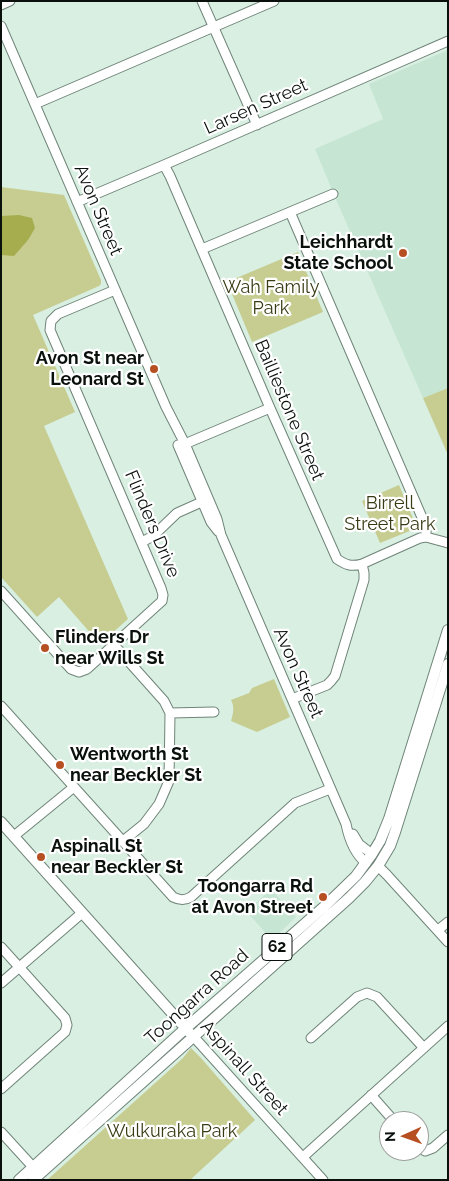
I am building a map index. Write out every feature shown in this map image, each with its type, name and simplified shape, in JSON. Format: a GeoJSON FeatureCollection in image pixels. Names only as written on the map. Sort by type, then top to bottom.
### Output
{"type":"FeatureCollection","features":[{"type":"Feature","properties":{"kind":"main road","name":"Toongarra Road"},"geometry":{"type":"LineString","coordinates":[[19,1180],[186,1028],[325,906],[366,864],[380,841],[389,819],[448,630]]}},
{"type":"Feature","properties":{"kind":"main road","name":"Toongarra Road"},"geometry":{"type":"LineString","coordinates":[[33,1180],[317,927],[365,882],[378,866],[390,846],[395,832],[448,664]]}},
{"type":"Feature","properties":{"kind":"main road","name":"Aspinall Street"},"geometry":{"type":"LineString","coordinates":[[1,822],[193,1036]]}},
{"type":"Feature","properties":{"kind":"main road"},"geometry":{"type":"LineString","coordinates":[[372,854],[378,866]]}},
{"type":"Feature","properties":{"kind":"main road"},"geometry":{"type":"LineString","coordinates":[[366,864],[378,866]]}},
{"type":"Feature","properties":{"kind":"street"},"geometry":{"type":"LineString","coordinates":[[1,5],[10,1]]}},
{"type":"Feature","properties":{"kind":"street"},"geometry":{"type":"LineString","coordinates":[[202,1],[257,125]]}},
{"type":"Feature","properties":{"kind":"street"},"geometry":{"type":"LineString","coordinates":[[35,104],[274,1]]}},
{"type":"Feature","properties":{"kind":"street","name":"Avon Street"},"geometry":{"type":"LineString","coordinates":[[1,26],[166,407],[172,431],[182,446],[205,501],[211,522],[220,536],[330,789],[346,824],[359,844],[372,854]]}},
{"type":"Feature","properties":{"kind":"street","name":"Larsen Street"},"geometry":{"type":"LineString","coordinates":[[77,202],[448,41]]}},
{"type":"Feature","properties":{"kind":"street","name":"Bailliestone Street"},"geometry":{"type":"LineString","coordinates":[[164,165],[337,559],[344,564],[353,566],[362,564]]}},
{"type":"Feature","properties":{"kind":"street"},"geometry":{"type":"LineString","coordinates":[[202,249],[333,194]]}},
{"type":"Feature","properties":{"kind":"street"},"geometry":{"type":"LineString","coordinates":[[290,212],[424,522],[426,537]]}},
{"type":"Feature","properties":{"kind":"street","name":"Flinders Drive"},"geometry":{"type":"LineString","coordinates":[[1,591],[73,671],[79,672],[85,671],[158,605],[163,598],[163,592],[142,542],[50,330],[51,321],[58,314],[115,290]]}},
{"type":"Feature","properties":{"kind":"street"},"geometry":{"type":"LineString","coordinates":[[182,446],[270,408]]}},
{"type":"Feature","properties":{"kind":"street"},"geometry":{"type":"LineString","coordinates":[[142,542],[152,536],[176,513],[205,501]]}},
{"type":"Feature","properties":{"kind":"street"},"geometry":{"type":"LineString","coordinates":[[292,699],[326,685],[335,676],[364,580],[362,564],[420,538],[426,537],[448,543]]}},
{"type":"Feature","properties":{"kind":"street"},"geometry":{"type":"LineString","coordinates":[[114,645],[164,701],[170,713],[170,781],[159,804],[144,824],[123,841]]}},
{"type":"Feature","properties":{"kind":"street"},"geometry":{"type":"LineString","coordinates":[[1,706],[177,899],[182,900],[191,897],[295,803],[330,789]]}},
{"type":"Feature","properties":{"kind":"street"},"geometry":{"type":"LineString","coordinates":[[170,713],[214,712]]}},
{"type":"Feature","properties":{"kind":"street"},"geometry":{"type":"LineString","coordinates":[[14,836],[74,786]]}},
{"type":"Feature","properties":{"kind":"street","name":"Avon Street"},"geometry":{"type":"LineString","coordinates":[[346,824],[354,850],[366,864]]}},
{"type":"Feature","properties":{"kind":"street"},"geometry":{"type":"LineString","coordinates":[[378,866],[448,942]]}},
{"type":"Feature","properties":{"kind":"street"},"geometry":{"type":"LineString","coordinates":[[1,984],[82,913]]}},
{"type":"Feature","properties":{"kind":"street"},"geometry":{"type":"LineString","coordinates":[[438,930],[448,922]]}},
{"type":"Feature","properties":{"kind":"street"},"geometry":{"type":"LineString","coordinates":[[1,947],[65,1018],[67,1025],[65,1032],[1,1089]]}},
{"type":"Feature","properties":{"kind":"street"},"geometry":{"type":"LineString","coordinates":[[312,1038],[357,997],[367,993],[377,997],[424,1048]]}},
{"type":"Feature","properties":{"kind":"street"},"geometry":{"type":"LineString","coordinates":[[302,1157],[448,1026]]}},
{"type":"Feature","properties":{"kind":"street","name":"Aspinall Street"},"geometry":{"type":"LineString","coordinates":[[193,1036],[323,1180]]}},
{"type":"Feature","properties":{"kind":"street"},"geometry":{"type":"LineString","coordinates":[[371,1095],[385,1111]]}},
{"type":"Feature","properties":{"kind":"street"},"geometry":{"type":"LineString","coordinates":[[1,1132],[33,1167]]}},
{"type":"Feature","properties":{"kind":"street"},"geometry":{"type":"LineString","coordinates":[[429,1149],[433,1148],[448,1135]]}},
{"type":"Feature","properties":{"kind":"shaded area","name":"Leichhardt State School"},"geometry":{"type":"Polygon","coordinates":[[[448,50],[448,388],[423,398],[315,149],[383,119],[369,84],[448,50]]]}},
{"type":"Feature","properties":{"kind":"shaded area"},"geometry":{"type":"Polygon","coordinates":[[[271,889],[296,917],[272,940],[247,912],[271,889]]]}},
{"type":"Feature","properties":{"kind":"green space"},"geometry":{"type":"Polygon","coordinates":[[[1,187],[64,195],[101,280],[99,286],[33,315],[75,412],[44,426],[128,619],[100,644],[59,597],[37,617],[1,577],[1,187]]]}},
{"type":"Feature","properties":{"kind":"green space"},"geometry":{"type":"Polygon","coordinates":[[[19,215],[32,218],[35,228],[28,240],[14,256],[1,255],[1,216],[19,215]]]}},
{"type":"Feature","properties":{"kind":"green space","name":"Wah Family Park"},"geometry":{"type":"Polygon","coordinates":[[[298,252],[323,312],[252,342],[227,282],[298,252]]]}},
{"type":"Feature","properties":{"kind":"green space"},"geometry":{"type":"Polygon","coordinates":[[[448,388],[448,455],[423,398],[448,388]]]}},
{"type":"Feature","properties":{"kind":"green space","name":"Birrell Street Park"},"geometry":{"type":"Polygon","coordinates":[[[399,485],[417,528],[380,543],[362,501],[399,485]]]}},
{"type":"Feature","properties":{"kind":"green space"},"geometry":{"type":"Polygon","coordinates":[[[274,679],[290,717],[257,732],[231,721],[233,708],[231,700],[249,693],[252,688],[274,679]]]}},
{"type":"Feature","properties":{"kind":"green space","name":"Wulkuraka Park"},"geometry":{"type":"Polygon","coordinates":[[[191,1048],[255,1120],[190,1180],[47,1180],[183,1058],[191,1048]]]}},
{"type":"Feature","properties":{"kind":"place","name":"Leichhardt State School"},"geometry":{"type":"Point","coordinates":[403,253]}},
{"type":"Feature","properties":{"kind":"place","name":"Avon St near Leonard St"},"geometry":{"type":"Point","coordinates":[154,369]}},
{"type":"Feature","properties":{"kind":"place","name":"Flinders Dr near Wills St"},"geometry":{"type":"Point","coordinates":[45,648]}},
{"type":"Feature","properties":{"kind":"place","name":"Wentworth St near Beckler St"},"geometry":{"type":"Point","coordinates":[60,765]}},
{"type":"Feature","properties":{"kind":"place","name":"Aspinall St near Beckler St"},"geometry":{"type":"Point","coordinates":[41,857]}},
{"type":"Feature","properties":{"kind":"place","name":"Toongarra Rd at Avon Street"},"geometry":{"type":"Point","coordinates":[323,897]}}]}
